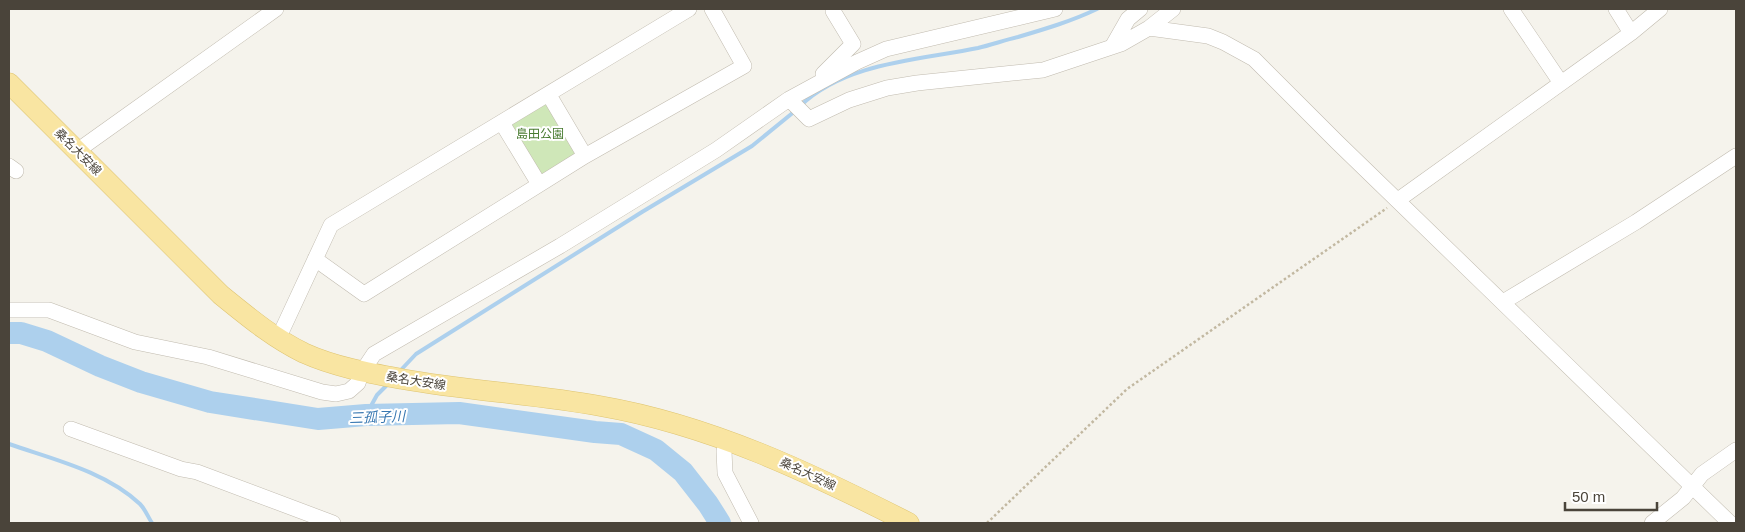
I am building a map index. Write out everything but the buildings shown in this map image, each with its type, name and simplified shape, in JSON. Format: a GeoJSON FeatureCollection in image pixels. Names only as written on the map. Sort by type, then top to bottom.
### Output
{"type":"FeatureCollection","features":[{"type":"Feature","properties":{"kind":"main road","name":"桑名大安線"},"geometry":{"type":"LineString","coordinates":[[9,83],[221,295],[256,324],[305,353],[368,373],[424,383],[600,406],[671,422],[728,440],[779,460],[909,523]]}},
{"type":"Feature","properties":{"kind":"street"},"geometry":{"type":"LineString","coordinates":[[77,151],[276,9]]}},
{"type":"Feature","properties":{"kind":"street"},"geometry":{"type":"LineString","coordinates":[[278,338],[331,225],[689,9]]}},
{"type":"Feature","properties":{"kind":"street"},"geometry":{"type":"LineString","coordinates":[[315,259],[364,294],[585,156],[744,66],[712,9]]}},
{"type":"Feature","properties":{"kind":"street"},"geometry":{"type":"LineString","coordinates":[[9,310],[49,310],[135,342],[208,357],[329,393],[336,394],[349,391],[368,373],[374,354],[560,246],[716,150],[811,87],[857,62],[886,49],[1055,9]]}},
{"type":"Feature","properties":{"kind":"street"},"geometry":{"type":"LineString","coordinates":[[1112,47],[1128,19],[1140,9]]}},
{"type":"Feature","properties":{"kind":"street"},"geometry":{"type":"LineString","coordinates":[[791,102],[809,119],[849,100],[887,88],[1043,70],[1122,44],[1149,28],[1174,9]]}},
{"type":"Feature","properties":{"kind":"street"},"geometry":{"type":"LineString","coordinates":[[1511,9],[1561,82]]}},
{"type":"Feature","properties":{"kind":"street"},"geometry":{"type":"LineString","coordinates":[[1616,9],[1631,33]]}},
{"type":"Feature","properties":{"kind":"street"},"geometry":{"type":"LineString","coordinates":[[1398,200],[1631,33],[1660,9]]}},
{"type":"Feature","properties":{"kind":"street"},"geometry":{"type":"LineString","coordinates":[[811,87],[853,44],[833,10]]}},
{"type":"Feature","properties":{"kind":"street"},"geometry":{"type":"LineString","coordinates":[[1149,28],[1208,36],[1254,60],[1730,523]]}},
{"type":"Feature","properties":{"kind":"street"},"geometry":{"type":"LineString","coordinates":[[549,94],[585,156]]}},
{"type":"Feature","properties":{"kind":"street"},"geometry":{"type":"LineString","coordinates":[[502,123],[539,184]]}},
{"type":"Feature","properties":{"kind":"street"},"geometry":{"type":"LineString","coordinates":[[1503,302],[1636,222],[1736,156]]}},
{"type":"Feature","properties":{"kind":"street"},"geometry":{"type":"LineString","coordinates":[[72,428],[333,523]]}},
{"type":"Feature","properties":{"kind":"street"},"geometry":{"type":"LineString","coordinates":[[728,440],[724,450],[725,473],[750,523]]}},
{"type":"Feature","properties":{"kind":"street"},"geometry":{"type":"LineString","coordinates":[[1652,523],[1678,503],[1702,474],[1736,450]]}},
{"type":"Feature","properties":{"kind":"path"},"geometry":{"type":"LineString","coordinates":[[987,523],[1127,389],[1398,200]]}},
{"type":"Feature","properties":{"kind":"green space","name":"島田公園"},"geometry":{"type":"Polygon","coordinates":[[[548,99],[581,156],[541,180],[506,124],[548,99]]]}},
{"type":"Feature","properties":{"kind":"waterway"},"geometry":{"type":"LineString","coordinates":[[800,106],[818,91],[861,71],[908,60],[983,47],[1058,24],[1097,9]]}},
{"type":"Feature","properties":{"kind":"waterway"},"geometry":{"type":"LineString","coordinates":[[399,372],[416,354],[642,212],[752,146],[795,111]]}},
{"type":"Feature","properties":{"kind":"waterway","name":"三孤子川"},"geometry":{"type":"LineString","coordinates":[[9,333],[21,333],[47,341],[100,366],[141,382],[210,402],[318,419],[366,415],[459,413],[621,434],[656,450],[683,472],[720,523]]}},
{"type":"Feature","properties":{"kind":"waterway"},"geometry":{"type":"LineString","coordinates":[[366,415],[377,395],[389,383]]}},
{"type":"Feature","properties":{"kind":"waterway"},"geometry":{"type":"LineString","coordinates":[[9,444],[95,474],[140,504],[152,523]]}}]}
